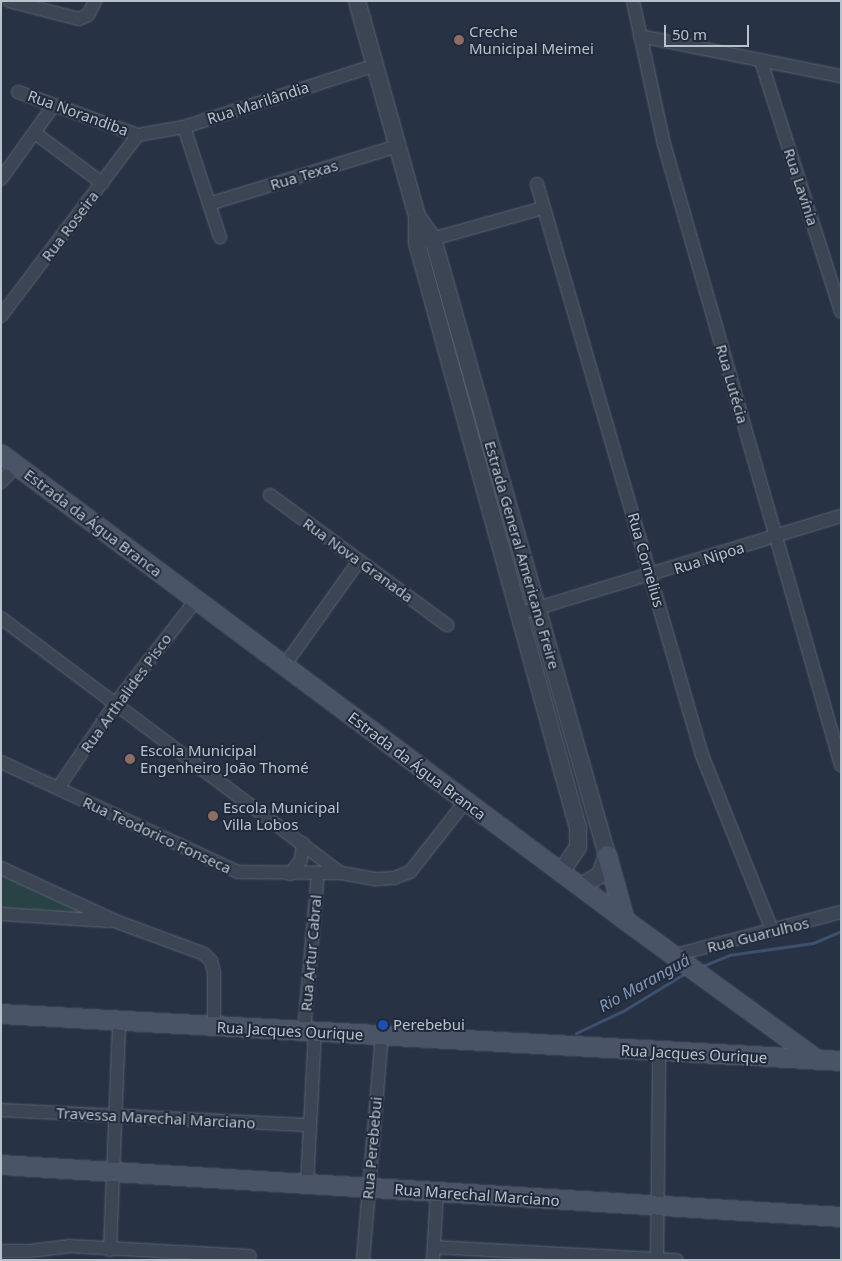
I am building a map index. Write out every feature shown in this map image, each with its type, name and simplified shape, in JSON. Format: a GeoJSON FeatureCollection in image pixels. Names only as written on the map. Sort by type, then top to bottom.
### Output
{"type":"FeatureCollection","features":[{"type":"Feature","properties":{"kind":"main road","name":"Estrada da Água Branca"},"geometry":{"type":"LineString","coordinates":[[1,454],[624,920],[818,1060]]}},
{"type":"Feature","properties":{"kind":"main road"},"geometry":{"type":"LineString","coordinates":[[607,855],[624,920]]}},
{"type":"Feature","properties":{"kind":"main road","name":"Rua Jacques Ourique"},"geometry":{"type":"LineString","coordinates":[[1,1014],[659,1053],[818,1060]]}},
{"type":"Feature","properties":{"kind":"main road"},"geometry":{"type":"LineString","coordinates":[[765,1058],[775,1043],[772,1028]]}},
{"type":"Feature","properties":{"kind":"main road"},"geometry":{"type":"LineString","coordinates":[[818,1060],[841,1061]]}},
{"type":"Feature","properties":{"kind":"main road","name":"Rua Marechal Marciano"},"geometry":{"type":"LineString","coordinates":[[1,1164],[841,1217]]}},
{"type":"Feature","properties":{"kind":"street"},"geometry":{"type":"LineString","coordinates":[[9,1],[79,19],[88,15],[95,1]]}},
{"type":"Feature","properties":{"kind":"street","name":"Estrada General Americano Freire"},"geometry":{"type":"LineString","coordinates":[[358,1],[417,216],[537,609],[607,855]]}},
{"type":"Feature","properties":{"kind":"street","name":"Rua Lutécia"},"geometry":{"type":"LineString","coordinates":[[633,1],[664,144],[841,765]]}},
{"type":"Feature","properties":{"kind":"street"},"geometry":{"type":"LineString","coordinates":[[640,36],[841,76]]}},
{"type":"Feature","properties":{"kind":"street","name":"Rua Lavínia"},"geometry":{"type":"LineString","coordinates":[[761,61],[841,312]]}},
{"type":"Feature","properties":{"kind":"street","name":"Rua Marilândia"},"geometry":{"type":"LineString","coordinates":[[138,135],[184,127],[376,65]]}},
{"type":"Feature","properties":{"kind":"street","name":"Rua Norandiba"},"geometry":{"type":"LineString","coordinates":[[18,92],[138,135]]}},
{"type":"Feature","properties":{"kind":"street"},"geometry":{"type":"LineString","coordinates":[[1,179],[53,106]]}},
{"type":"Feature","properties":{"kind":"street"},"geometry":{"type":"LineString","coordinates":[[184,127],[220,237]]}},
{"type":"Feature","properties":{"kind":"street"},"geometry":{"type":"LineString","coordinates":[[35,133],[102,183]]}},
{"type":"Feature","properties":{"kind":"street","name":"Rua Roseira"},"geometry":{"type":"LineString","coordinates":[[1,316],[138,135]]}},
{"type":"Feature","properties":{"kind":"street","name":"Rua Texas"},"geometry":{"type":"LineString","coordinates":[[209,204],[398,146]]}},
{"type":"Feature","properties":{"kind":"street","name":"Rua Cornelius"},"geometry":{"type":"LineString","coordinates":[[536,184],[702,755],[772,930]]}},
{"type":"Feature","properties":{"kind":"street"},"geometry":{"type":"LineString","coordinates":[[425,241],[543,208]]}},
{"type":"Feature","properties":{"kind":"street","name":"Estrada General Americano Freire"},"geometry":{"type":"LineString","coordinates":[[425,241],[518,614],[579,835],[576,853],[561,872]]}},
{"type":"Feature","properties":{"kind":"street"},"geometry":{"type":"LineString","coordinates":[[1,482],[17,465]]}},
{"type":"Feature","properties":{"kind":"street","name":"Rua Nova Granada"},"geometry":{"type":"LineString","coordinates":[[270,495],[447,624]]}},
{"type":"Feature","properties":{"kind":"street","name":"Rua Nipoa"},"geometry":{"type":"LineString","coordinates":[[518,614],[651,576],[841,516]]}},
{"type":"Feature","properties":{"kind":"street"},"geometry":{"type":"LineString","coordinates":[[284,666],[359,561]]}},
{"type":"Feature","properties":{"kind":"street","name":"Rua Arthalides Pisco"},"geometry":{"type":"LineString","coordinates":[[58,788],[115,704],[196,600]]}},
{"type":"Feature","properties":{"kind":"street"},"geometry":{"type":"LineString","coordinates":[[1,618],[341,873]]}},
{"type":"Feature","properties":{"kind":"street","name":"Rua Teodorico Fonseca"},"geometry":{"type":"LineString","coordinates":[[1,762],[221,867],[238,872],[341,873],[376,879],[394,878],[410,872],[465,802]]}},
{"type":"Feature","properties":{"kind":"street"},"geometry":{"type":"LineString","coordinates":[[290,874],[301,860],[303,843]]}},
{"type":"Feature","properties":{"kind":"street"},"geometry":{"type":"LineString","coordinates":[[580,886],[600,875],[607,855]]}},
{"type":"Feature","properties":{"kind":"street"},"geometry":{"type":"LineString","coordinates":[[1,868],[115,921],[197,950],[211,960],[214,1027]]}},
{"type":"Feature","properties":{"kind":"street","name":"Rua Artur Cabral"},"geometry":{"type":"LineString","coordinates":[[307,1184],[310,1125],[310,1032],[318,873]]}},
{"type":"Feature","properties":{"kind":"street","name":"Rua Guarulhos"},"geometry":{"type":"LineString","coordinates":[[679,958],[772,930],[841,912]]}},
{"type":"Feature","properties":{"kind":"street"},"geometry":{"type":"LineString","coordinates":[[1,914],[115,921]]}},
{"type":"Feature","properties":{"kind":"street"},"geometry":{"type":"LineString","coordinates":[[110,1250],[119,1021]]}},
{"type":"Feature","properties":{"kind":"street","name":"Rua Perebebui"},"geometry":{"type":"LineString","coordinates":[[363,1260],[382,1036]]}},
{"type":"Feature","properties":{"kind":"street"},"geometry":{"type":"LineString","coordinates":[[657,1259],[659,1053]]}},
{"type":"Feature","properties":{"kind":"street","name":"Travessa Marechal Marciano"},"geometry":{"type":"LineString","coordinates":[[1,1110],[310,1125]]}},
{"type":"Feature","properties":{"kind":"street"},"geometry":{"type":"LineString","coordinates":[[437,1192],[434,1254],[677,1260]]}},
{"type":"Feature","properties":{"kind":"street"},"geometry":{"type":"LineString","coordinates":[[1,1251],[30,1251],[63,1246],[250,1256]]}},
{"type":"Feature","properties":{"kind":"green space"},"geometry":{"type":"Polygon","coordinates":[[[1,868],[115,921],[1,914],[1,868]]]}},
{"type":"Feature","properties":{"kind":"waterway","name":"Rio Maranguá"},"geometry":{"type":"LineString","coordinates":[[700,967],[729,955],[813,943],[841,931]]}},
{"type":"Feature","properties":{"kind":"waterway","name":"Rio Maranguá"},"geometry":{"type":"LineString","coordinates":[[576,1033],[623,1011],[687,972]]}},
{"type":"Feature","properties":{"kind":"place","name":"Creche Municipal Meimei"},"geometry":{"type":"Point","coordinates":[459,40]}},
{"type":"Feature","properties":{"kind":"place","name":"Escola Municipal Engenheiro João Thomé"},"geometry":{"type":"Point","coordinates":[130,759]}},
{"type":"Feature","properties":{"kind":"place","name":"Escola Municipal Villa Lobos"},"geometry":{"type":"Point","coordinates":[213,816]}},
{"type":"Feature","properties":{"kind":"place","name":"Perebebui"},"geometry":{"type":"Point","coordinates":[383,1025]}}]}
